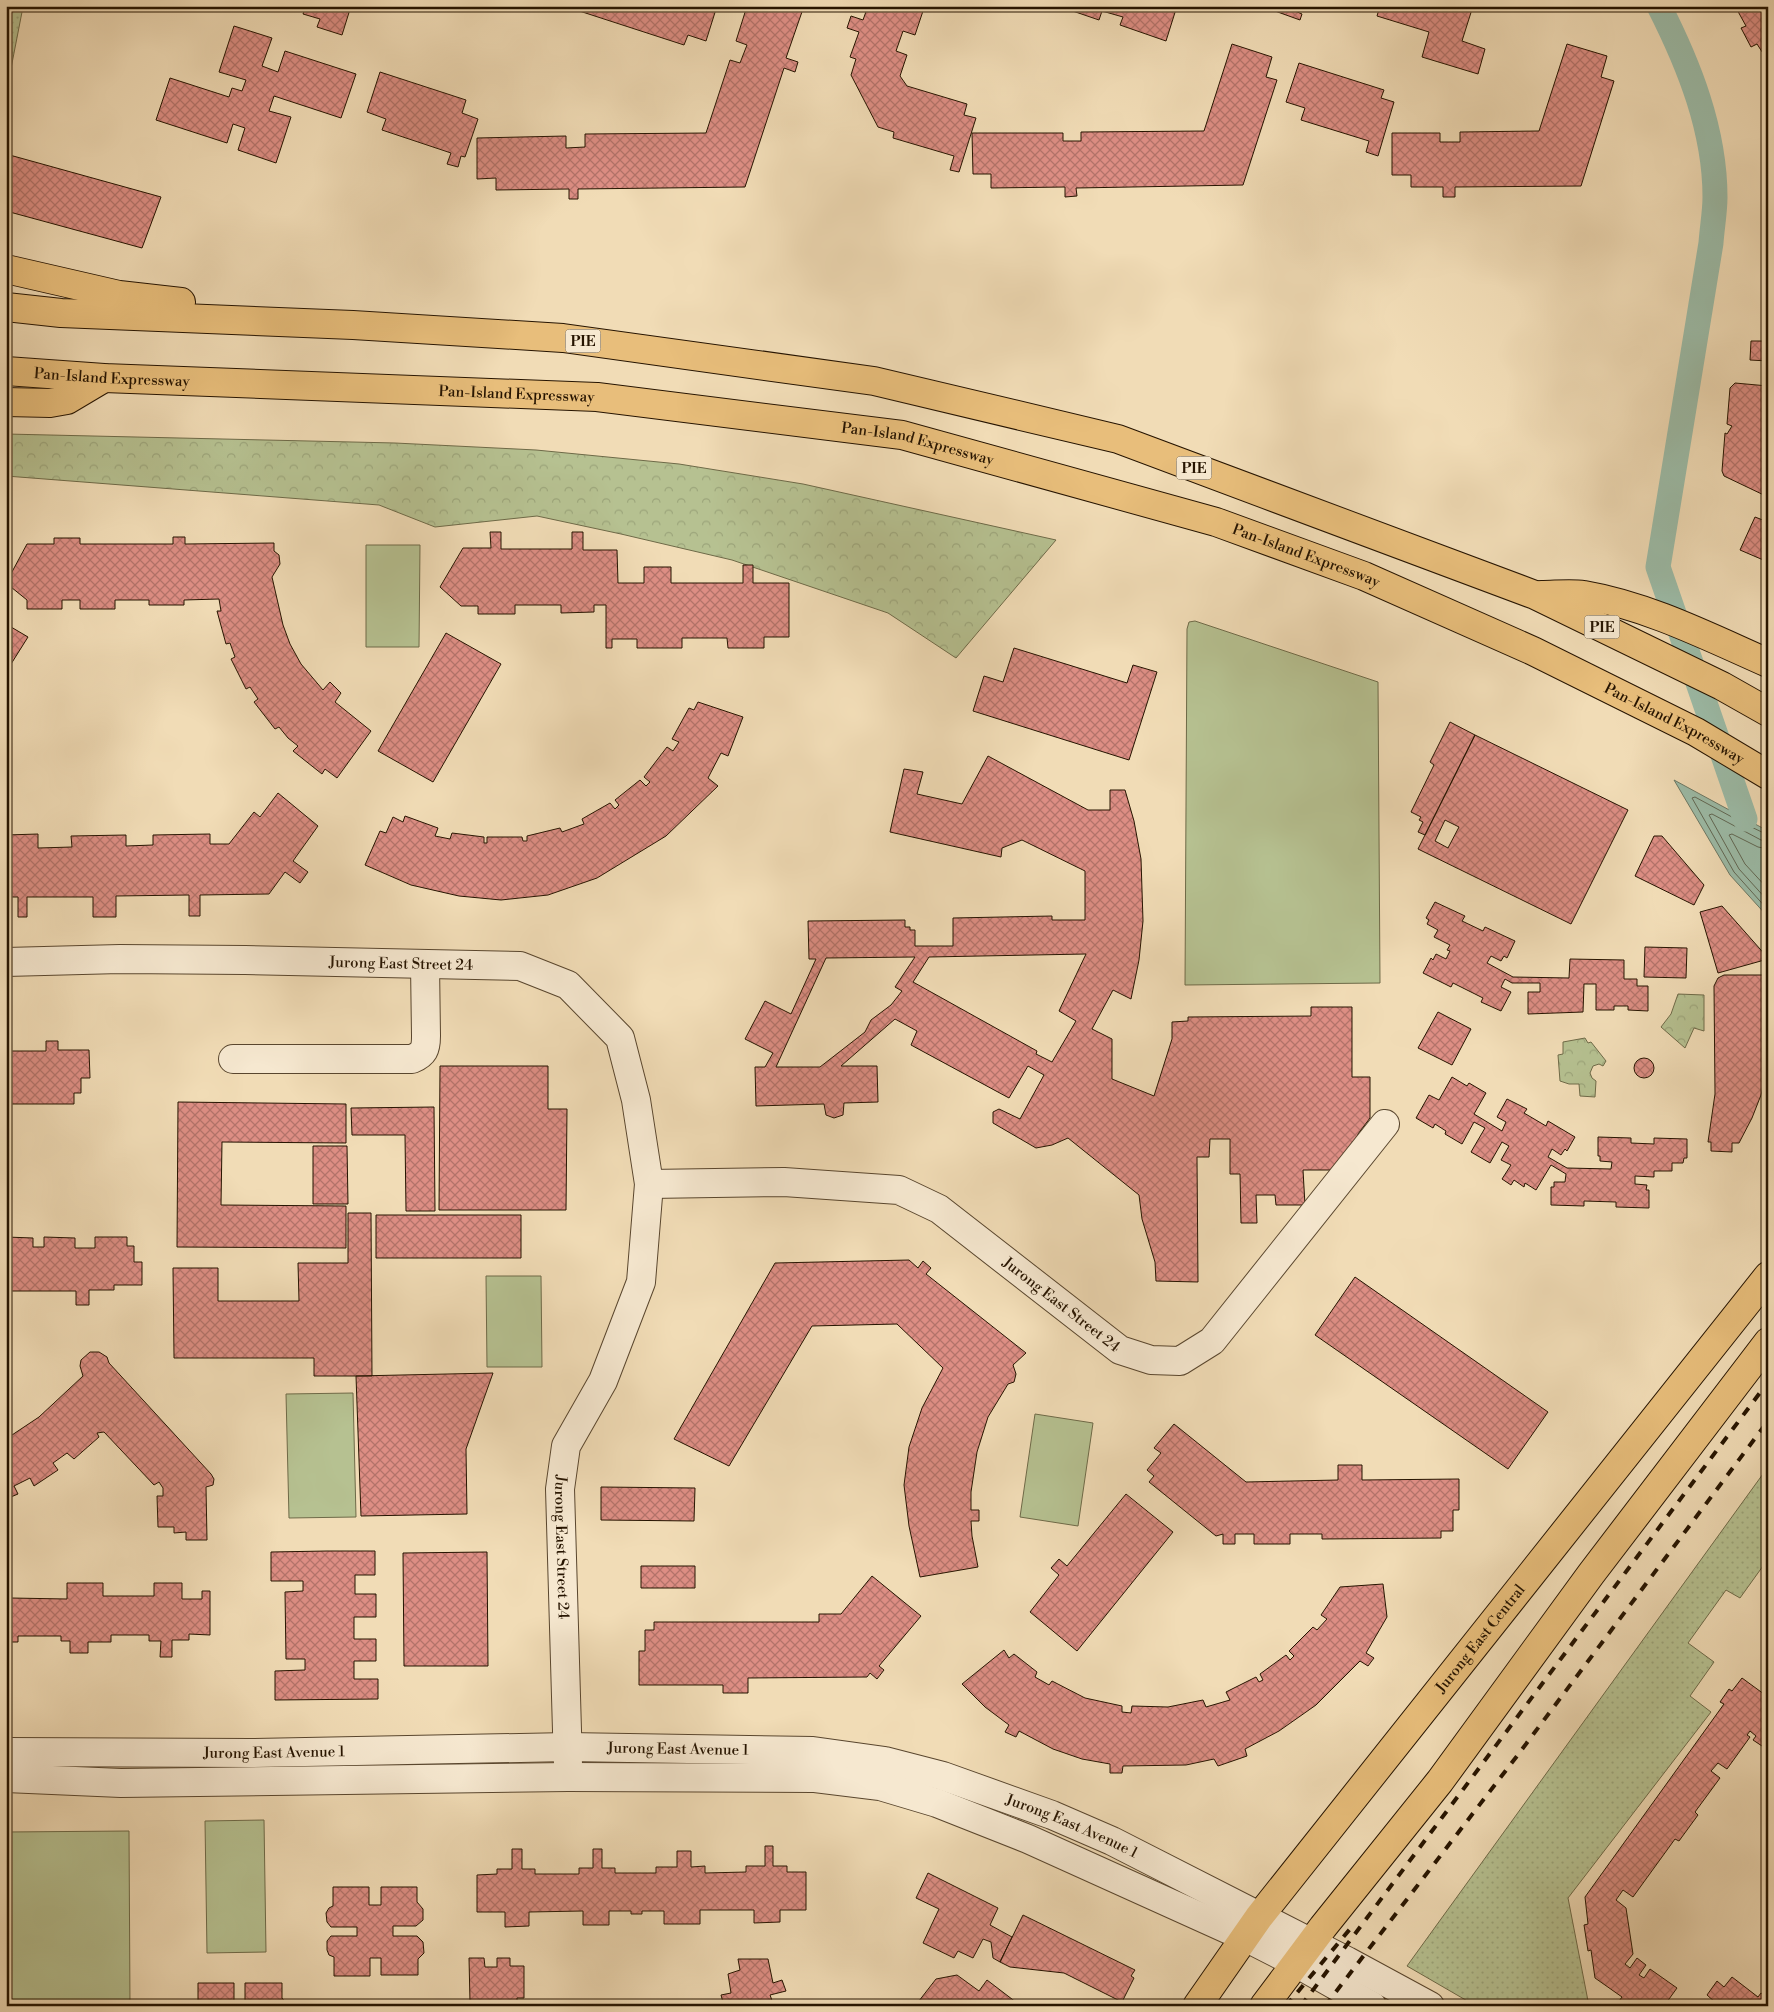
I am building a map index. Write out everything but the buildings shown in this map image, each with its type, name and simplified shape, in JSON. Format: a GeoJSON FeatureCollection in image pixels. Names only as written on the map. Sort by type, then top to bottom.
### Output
{"type":"FeatureCollection","features":[{"type":"Feature","properties":{"kind":"main road"},"geometry":{"type":"LineString","coordinates":[[6,269],[120,295],[200,304],[310,311],[324,313],[353,325]]}},
{"type":"Feature","properties":{"kind":"main road","name":"PIE"},"geometry":{"type":"LineString","coordinates":[[6,307],[61,313],[353,325],[563,338],[874,381],[1118,439],[1535,595],[1722,686],[1768,712]]}},
{"type":"Feature","properties":{"kind":"main road","name":"Pan-Island Expressway"},"geometry":{"type":"LineString","coordinates":[[6,371],[104,378],[597,397],[902,435],[1216,522],[1364,576],[1533,651],[1696,732],[1768,775]]}},
{"type":"Feature","properties":{"kind":"main road"},"geometry":{"type":"LineString","coordinates":[[6,402],[50,403],[67,400],[104,378]]}},
{"type":"Feature","properties":{"kind":"main road"},"geometry":{"type":"LineString","coordinates":[[1535,595],[1581,595],[1613,601],[1670,621],[1768,664]]}},
{"type":"Feature","properties":{"kind":"main road","name":"Jurong East Central"},"geometry":{"type":"LineString","coordinates":[[1197,2006],[1252,1927],[1768,1276]]}},
{"type":"Feature","properties":{"kind":"main road"},"geometry":{"type":"LineString","coordinates":[[1264,2006],[1304,1952],[1440,1781],[1591,1574],[1768,1342]]}},
{"type":"Feature","properties":{"kind":"street","name":"Jurong East Street 24"},"geometry":{"type":"LineString","coordinates":[[6,962],[158,959],[520,966],[568,985],[620,1038],[636,1100],[649,1184],[641,1282],[603,1381],[566,1446],[560,1489],[568,1777]]}},
{"type":"Feature","properties":{"kind":"street"},"geometry":{"type":"LineString","coordinates":[[233,1059],[412,1059],[422,1055],[426,1048],[425,964]]}},
{"type":"Feature","properties":{"kind":"street","name":"Jurong East Street 24"},"geometry":{"type":"LineString","coordinates":[[649,1184],[784,1182],[899,1190],[939,1209],[1120,1350],[1151,1360],[1180,1361],[1212,1341],[1385,1124]]}},
{"type":"Feature","properties":{"kind":"street","name":"Jurong East Avenue 1"},"geometry":{"type":"LineString","coordinates":[[6,1752],[240,1753],[568,1747],[813,1751],[885,1761],[943,1776],[1052,1815],[1112,1841],[1252,1927]]}},
{"type":"Feature","properties":{"kind":"street","name":"Jurong East Avenue 1"},"geometry":{"type":"LineString","coordinates":[[6,1778],[121,1783],[568,1777],[815,1778],[880,1786],[937,1803],[1252,1927],[1304,1952]]}},
{"type":"Feature","properties":{"kind":"street"},"geometry":{"type":"LineString","coordinates":[[1304,1952],[1372,2006]]}},
{"type":"Feature","properties":{"kind":"street"},"geometry":{"type":"LineString","coordinates":[[1304,1952],[1430,2006]]}},
{"type":"Feature","properties":{"kind":"green space"},"geometry":{"type":"Polygon","coordinates":[[[6,6],[17,6],[22,12],[6,94],[6,6]]]}},
{"type":"Feature","properties":{"kind":"green space"},"geometry":{"type":"Polygon","coordinates":[[[6,434],[395,443],[536,450],[679,464],[803,484],[1056,540],[956,658],[888,613],[732,560],[537,516],[435,527],[379,505],[6,476],[6,434]]]}},
{"type":"Feature","properties":{"kind":"green space"},"geometry":{"type":"Polygon","coordinates":[[[366,545],[420,545],[419,647],[366,647],[366,545]]]}},
{"type":"Feature","properties":{"kind":"green space"},"geometry":{"type":"Polygon","coordinates":[[[1195,621],[1378,682],[1380,983],[1185,985],[1187,629],[1189,622],[1195,621]]]}},
{"type":"Feature","properties":{"kind":"green space"},"geometry":{"type":"Polygon","coordinates":[[[1678,994],[1704,995],[1704,1031],[1694,1028],[1685,1048],[1661,1027],[1671,1014],[1678,994]]]}},
{"type":"Feature","properties":{"kind":"green space"},"geometry":{"type":"Polygon","coordinates":[[[1585,1038],[1588,1043],[1591,1042],[1606,1061],[1603,1066],[1599,1064],[1593,1066],[1590,1073],[1596,1081],[1595,1097],[1580,1096],[1579,1084],[1569,1084],[1560,1081],[1558,1055],[1563,1054],[1563,1042],[1585,1038]]]}},
{"type":"Feature","properties":{"kind":"green space"},"geometry":{"type":"Polygon","coordinates":[[[486,1276],[541,1276],[542,1367],[487,1367],[486,1276]]]}},
{"type":"Feature","properties":{"kind":"green space"},"geometry":{"type":"Polygon","coordinates":[[[353,1393],[356,1517],[289,1518],[286,1394],[353,1393]]]}},
{"type":"Feature","properties":{"kind":"green space"},"geometry":{"type":"Polygon","coordinates":[[[1035,1414],[1093,1423],[1078,1526],[1020,1517],[1035,1414]]]}},
{"type":"Feature","properties":{"kind":"green space"},"geometry":{"type":"Polygon","coordinates":[[[1768,1467],[1768,1559],[1740,1598],[1726,1590],[1688,1643],[1714,1662],[1690,1696],[1711,1712],[1568,1898],[1589,2006],[1476,2006],[1407,1966],[1768,1467]]]}},
{"type":"Feature","properties":{"kind":"green space"},"geometry":{"type":"Polygon","coordinates":[[[264,1820],[266,1952],[207,1953],[205,1821],[264,1820]]]}},
{"type":"Feature","properties":{"kind":"green space"},"geometry":{"type":"Polygon","coordinates":[[[129,1831],[130,2006],[6,2006],[6,1832],[129,1831]]]}},
{"type":"Feature","properties":{"kind":"water"},"geometry":{"type":"Polygon","coordinates":[[[1674,780],[1768,831],[1768,917],[1730,875],[1674,780]]]}},
{"type":"Feature","properties":{"kind":"waterway"},"geometry":{"type":"LineString","coordinates":[[1659,6],[1690,75],[1705,123],[1714,172],[1715,208],[1711,243],[1658,567],[1745,819]]}},
{"type":"Feature","properties":{"kind":"railway"},"geometry":{"type":"LineString","coordinates":[[1301,2006],[1768,1382]]}},
{"type":"Feature","properties":{"kind":"railway"},"geometry":{"type":"LineString","coordinates":[[1325,2006],[1517,1756],[1768,1421]]}},
{"type":"Feature","properties":{"kind":"railway"},"geometry":{"type":"LineString","coordinates":[[1286,2006],[1350,1929]]}}]}
